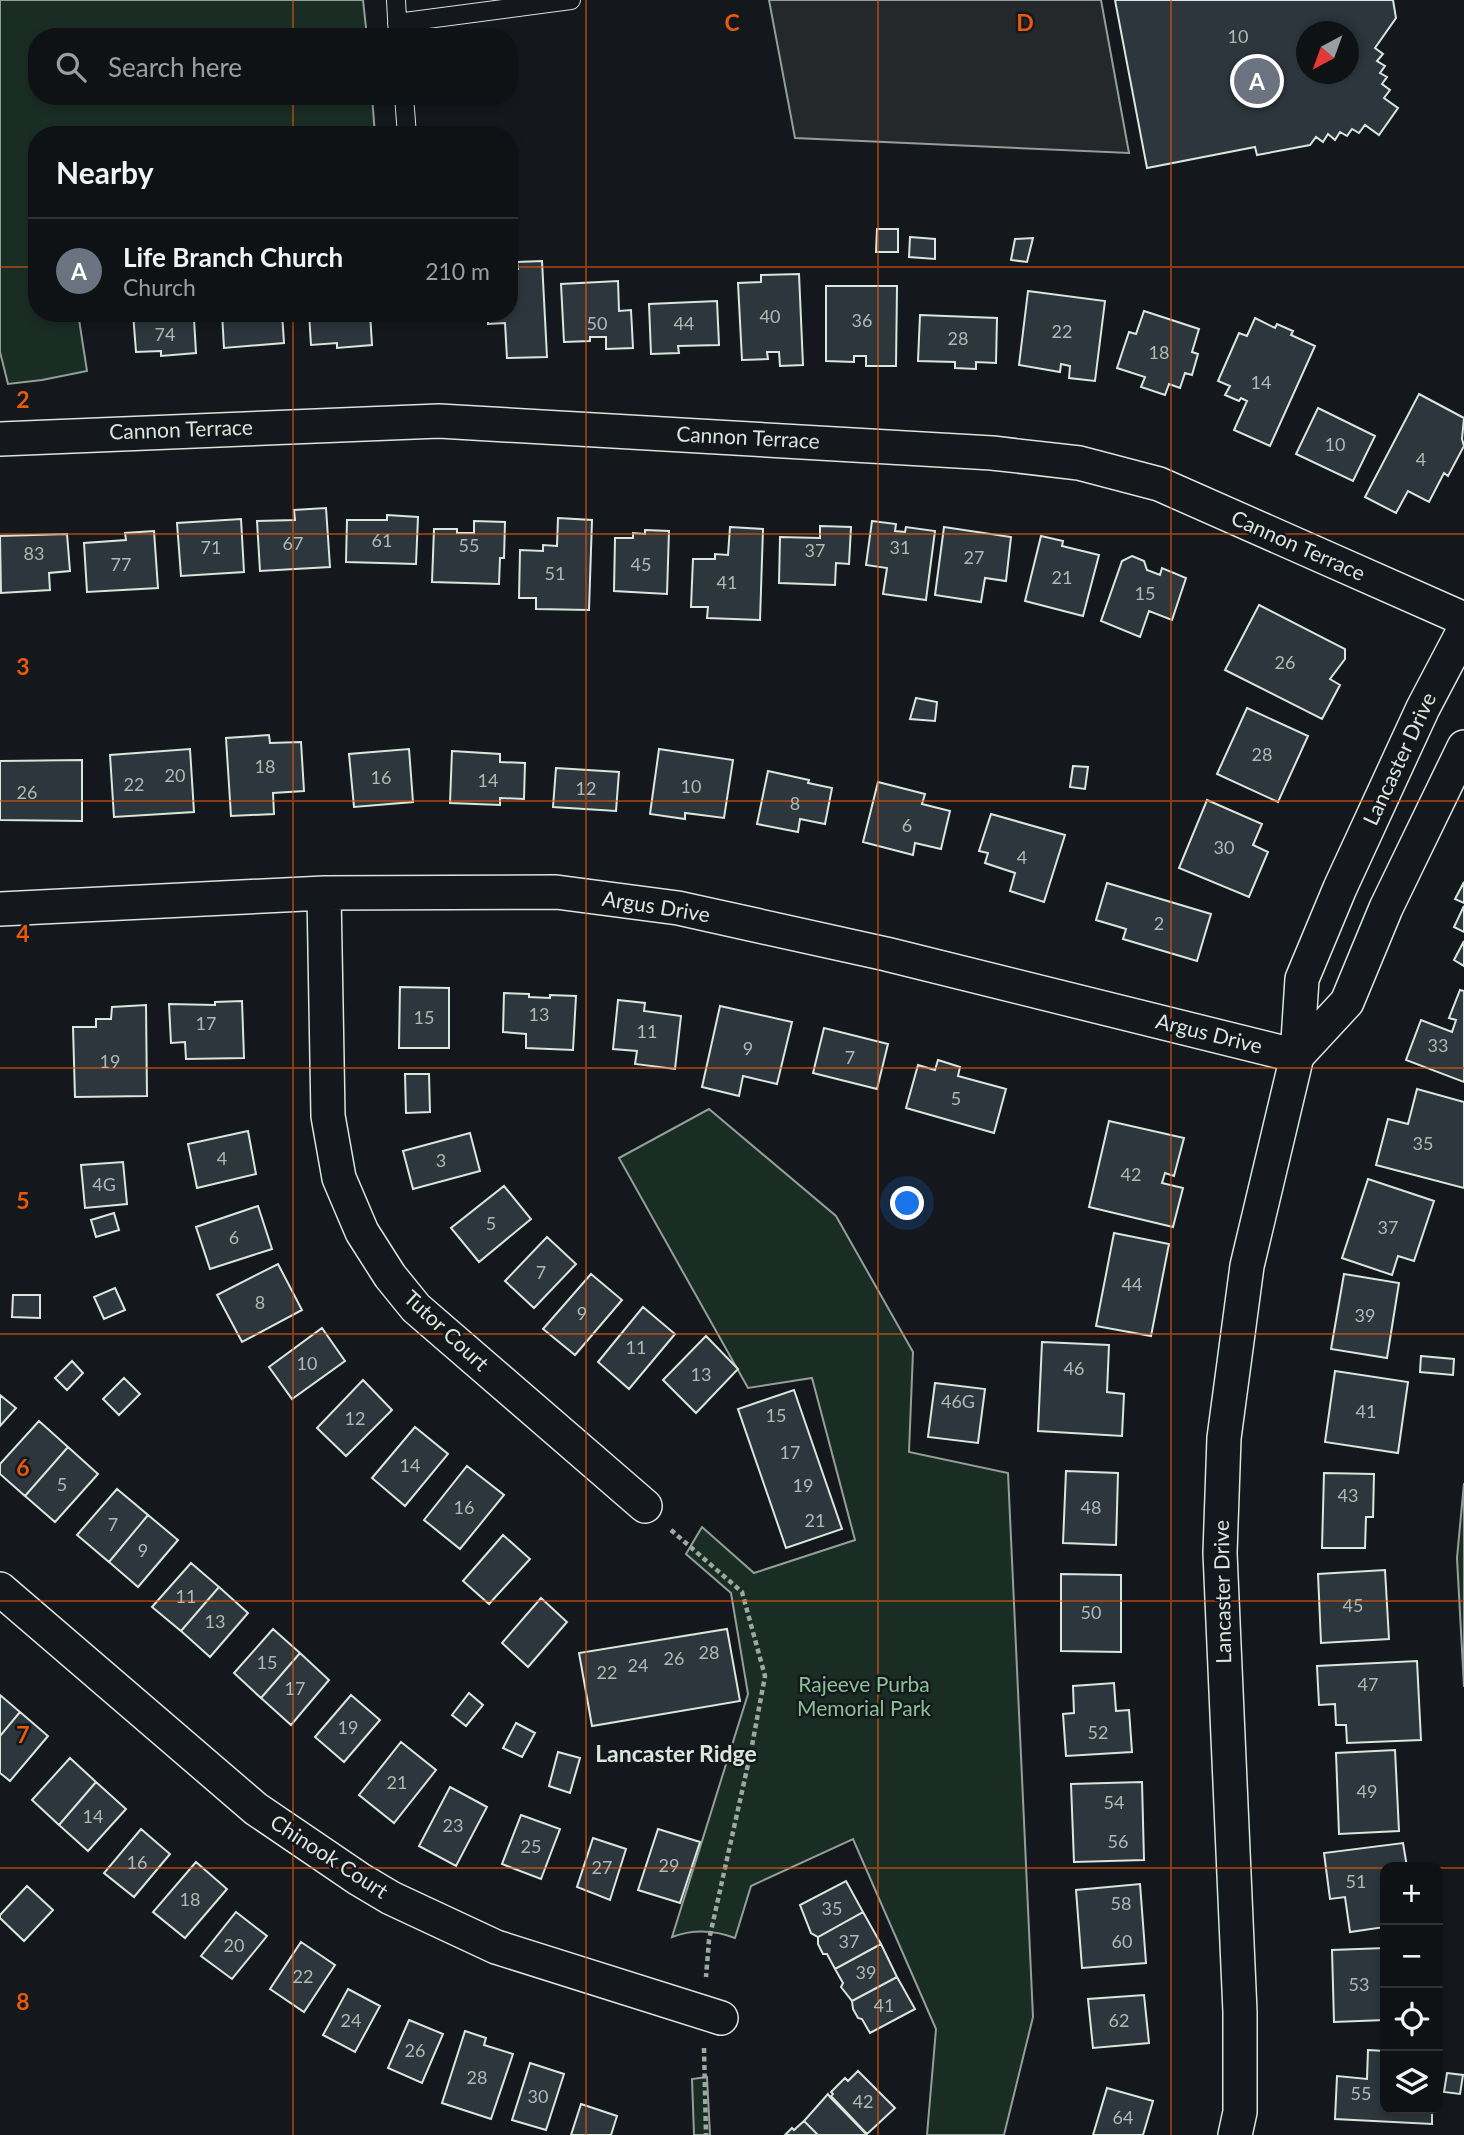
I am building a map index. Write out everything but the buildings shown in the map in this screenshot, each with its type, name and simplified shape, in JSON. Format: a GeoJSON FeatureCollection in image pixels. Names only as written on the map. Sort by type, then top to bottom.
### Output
{"type":"FeatureCollection","features":[{"type":"Feature","properties":{"kind":"street","name":"Cannon Terrace"},"geometry":{"type":"LineString","coordinates":[[0,439],[439,421],[883,445],[1067,461],[1159,484],[1464,620]]}},
{"type":"Feature","properties":{"kind":"street","name":"Lancaster Drive"},"geometry":{"type":"LineString","coordinates":[[1235,2135],[1240,2112],[1240,2012],[1220,1553],[1224,1438],[1247,1266],[1297,1056],[1302,979],[1340,888],[1423,708],[1464,631]]}},
{"type":"Feature","properties":{"kind":"street","name":"Lancaster Drive"},"geometry":{"type":"LineString","coordinates":[[1297,1056],[1347,1002],[1386,908],[1464,747]]}},
{"type":"Feature","properties":{"kind":"street"},"geometry":{"type":"LineString","coordinates":[[1340,888],[1386,908]]}},
{"type":"Feature","properties":{"kind":"street","name":"Argus Drive"},"geometry":{"type":"LineString","coordinates":[[0,909],[324,893],[556,892],[678,908],[886,954],[1297,1056]]}},
{"type":"Feature","properties":{"kind":"street","name":"Tutor Court"},"geometry":{"type":"LineString","coordinates":[[324,893],[328,1116],[339,1178],[362,1232],[390,1276],[416,1308],[645,1506]]}},
{"type":"Feature","properties":{"kind":"street","name":"Chinook Court"},"geometry":{"type":"LineString","coordinates":[[0,1589],[256,1809],[359,1880],[391,1899],[496,1947],[712,2016]]}},
{"type":"Feature","properties":{"kind":"lane"},"geometry":{"type":"LineString","coordinates":[[396,0],[398,28]]}},
{"type":"Feature","properties":{"kind":"lane"},"geometry":{"type":"LineString","coordinates":[[409,28],[570,0]]}},
{"type":"Feature","properties":{"kind":"lane"},"geometry":{"type":"LineString","coordinates":[[405,105],[406,126]]}},
{"type":"Feature","properties":{"kind":"path"},"geometry":{"type":"LineString","coordinates":[[645,1506],[742,1592],[765,1676],[709,1940],[712,2016],[706,2135]]}},
{"type":"Feature","properties":{"kind":"green space"},"geometry":{"type":"Polygon","coordinates":[[[0,0],[363,0],[366,28],[28,28],[28,105],[373,105],[374,126],[28,126],[28,322],[79,322],[87,371],[8,384],[0,352],[0,0]]]}},
{"type":"Feature","properties":{"kind":"green space","name":"Rajeeve Purba Memorial Park"},"geometry":{"type":"Polygon","coordinates":[[[709,1109],[836,1216],[913,1352],[909,1452],[1008,1473],[1033,2017],[1004,2135],[927,2135],[936,2029],[853,1839],[751,1886],[735,1938],[704,1932],[672,1937],[748,1694],[731,1593],[686,1554],[702,1527],[754,1573],[855,1540],[812,1378],[748,1388],[619,1158],[709,1109]]]}},
{"type":"Feature","properties":{"kind":"green space"},"geometry":{"type":"Polygon","coordinates":[[[1464,1483],[1464,1687],[1457,1558],[1464,1483]]]}},
{"type":"Feature","properties":{"kind":"green space"},"geometry":{"type":"Polygon","coordinates":[[[707,2077],[710,2135],[694,2135],[692,2079],[707,2077]]]}},
{"type":"Feature","properties":{"kind":"shaded area"},"geometry":{"type":"Polygon","coordinates":[[[769,0],[1101,0],[1129,153],[795,138],[769,0]]]}},
{"type":"Feature","properties":{"kind":"place","name":"Life Branch Church"},"geometry":{"type":"Point","coordinates":[1257,81]}},
{"type":"Feature","properties":{"kind":"district","name":"Lancaster Ridge"},"geometry":{"type":"Point","coordinates":[676,1754]}}]}
